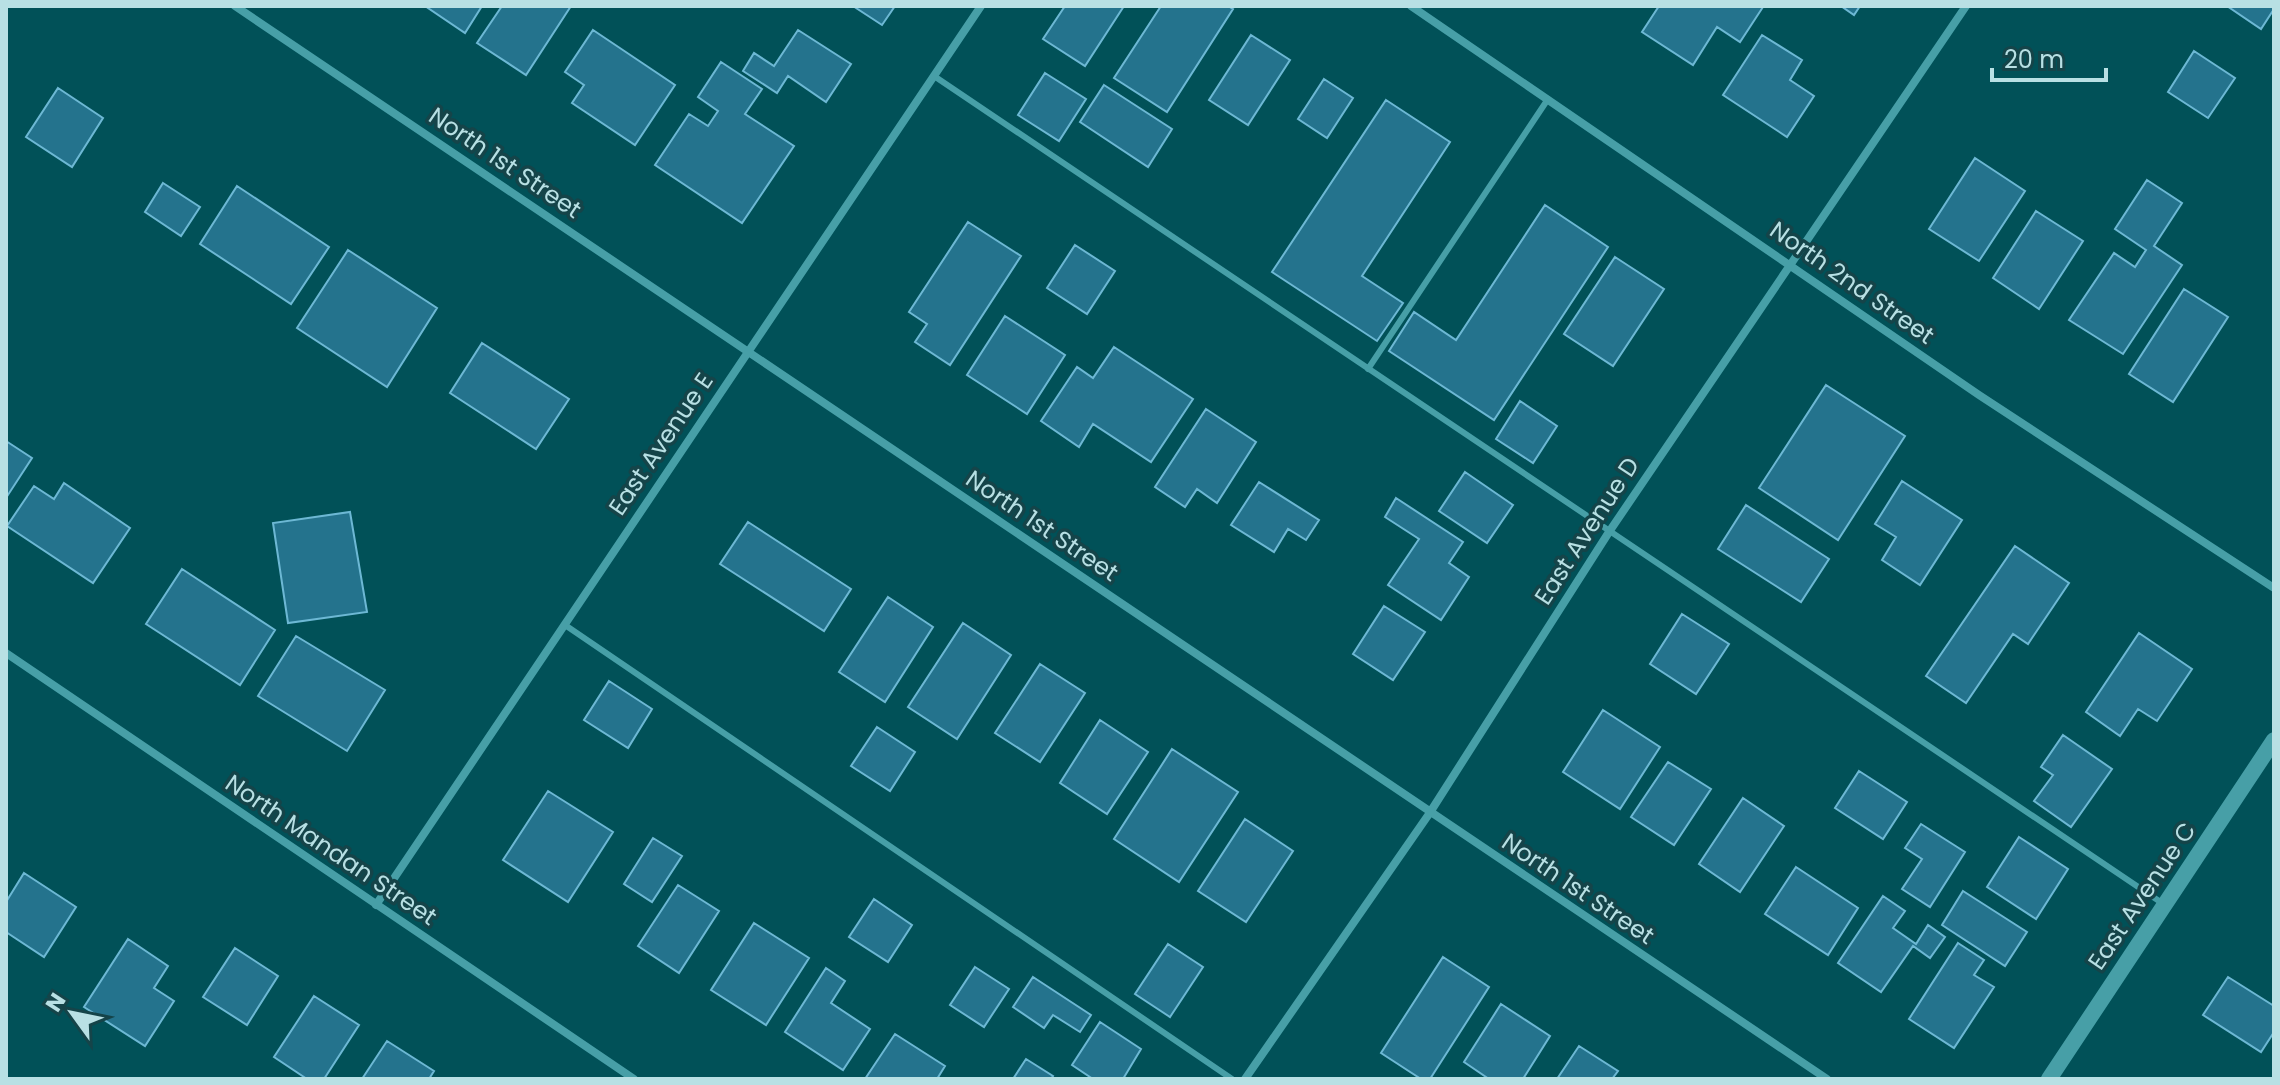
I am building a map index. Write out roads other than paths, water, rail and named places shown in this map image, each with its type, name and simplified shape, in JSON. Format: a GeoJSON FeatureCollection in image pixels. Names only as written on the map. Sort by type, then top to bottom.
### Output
{"type":"FeatureCollection","features":[{"type":"Feature","properties":{"kind":"street","name":"North 1st Street"},"geometry":{"type":"LineString","coordinates":[[235,6],[748,349],[1429,814],[1827,1079]]}},
{"type":"Feature","properties":{"kind":"street","name":"East Avenue E"},"geometry":{"type":"LineString","coordinates":[[376,905],[981,6]]}},
{"type":"Feature","properties":{"kind":"street","name":"North 2nd Street"},"geometry":{"type":"LineString","coordinates":[[1411,6],[1979,395],[2274,588]]}},
{"type":"Feature","properties":{"kind":"street","name":"East Avenue D"},"geometry":{"type":"LineString","coordinates":[[1245,1079],[1429,814],[1609,532],[1966,6]]}},
{"type":"Feature","properties":{"kind":"street","name":"North Mandan Street"},"geometry":{"type":"LineString","coordinates":[[6,653],[634,1079]]}},
{"type":"Feature","properties":{"kind":"street","name":"East Avenue C"},"geometry":{"type":"LineString","coordinates":[[2049,1079],[2274,740]]}},
{"type":"Feature","properties":{"kind":"lane"},"geometry":{"type":"LineString","coordinates":[[934,76],[2165,905]]}},
{"type":"Feature","properties":{"kind":"lane"},"geometry":{"type":"LineString","coordinates":[[1368,369],[1548,99]]}},
{"type":"Feature","properties":{"kind":"lane"},"geometry":{"type":"LineString","coordinates":[[565,625],[1232,1079]]}}]}
